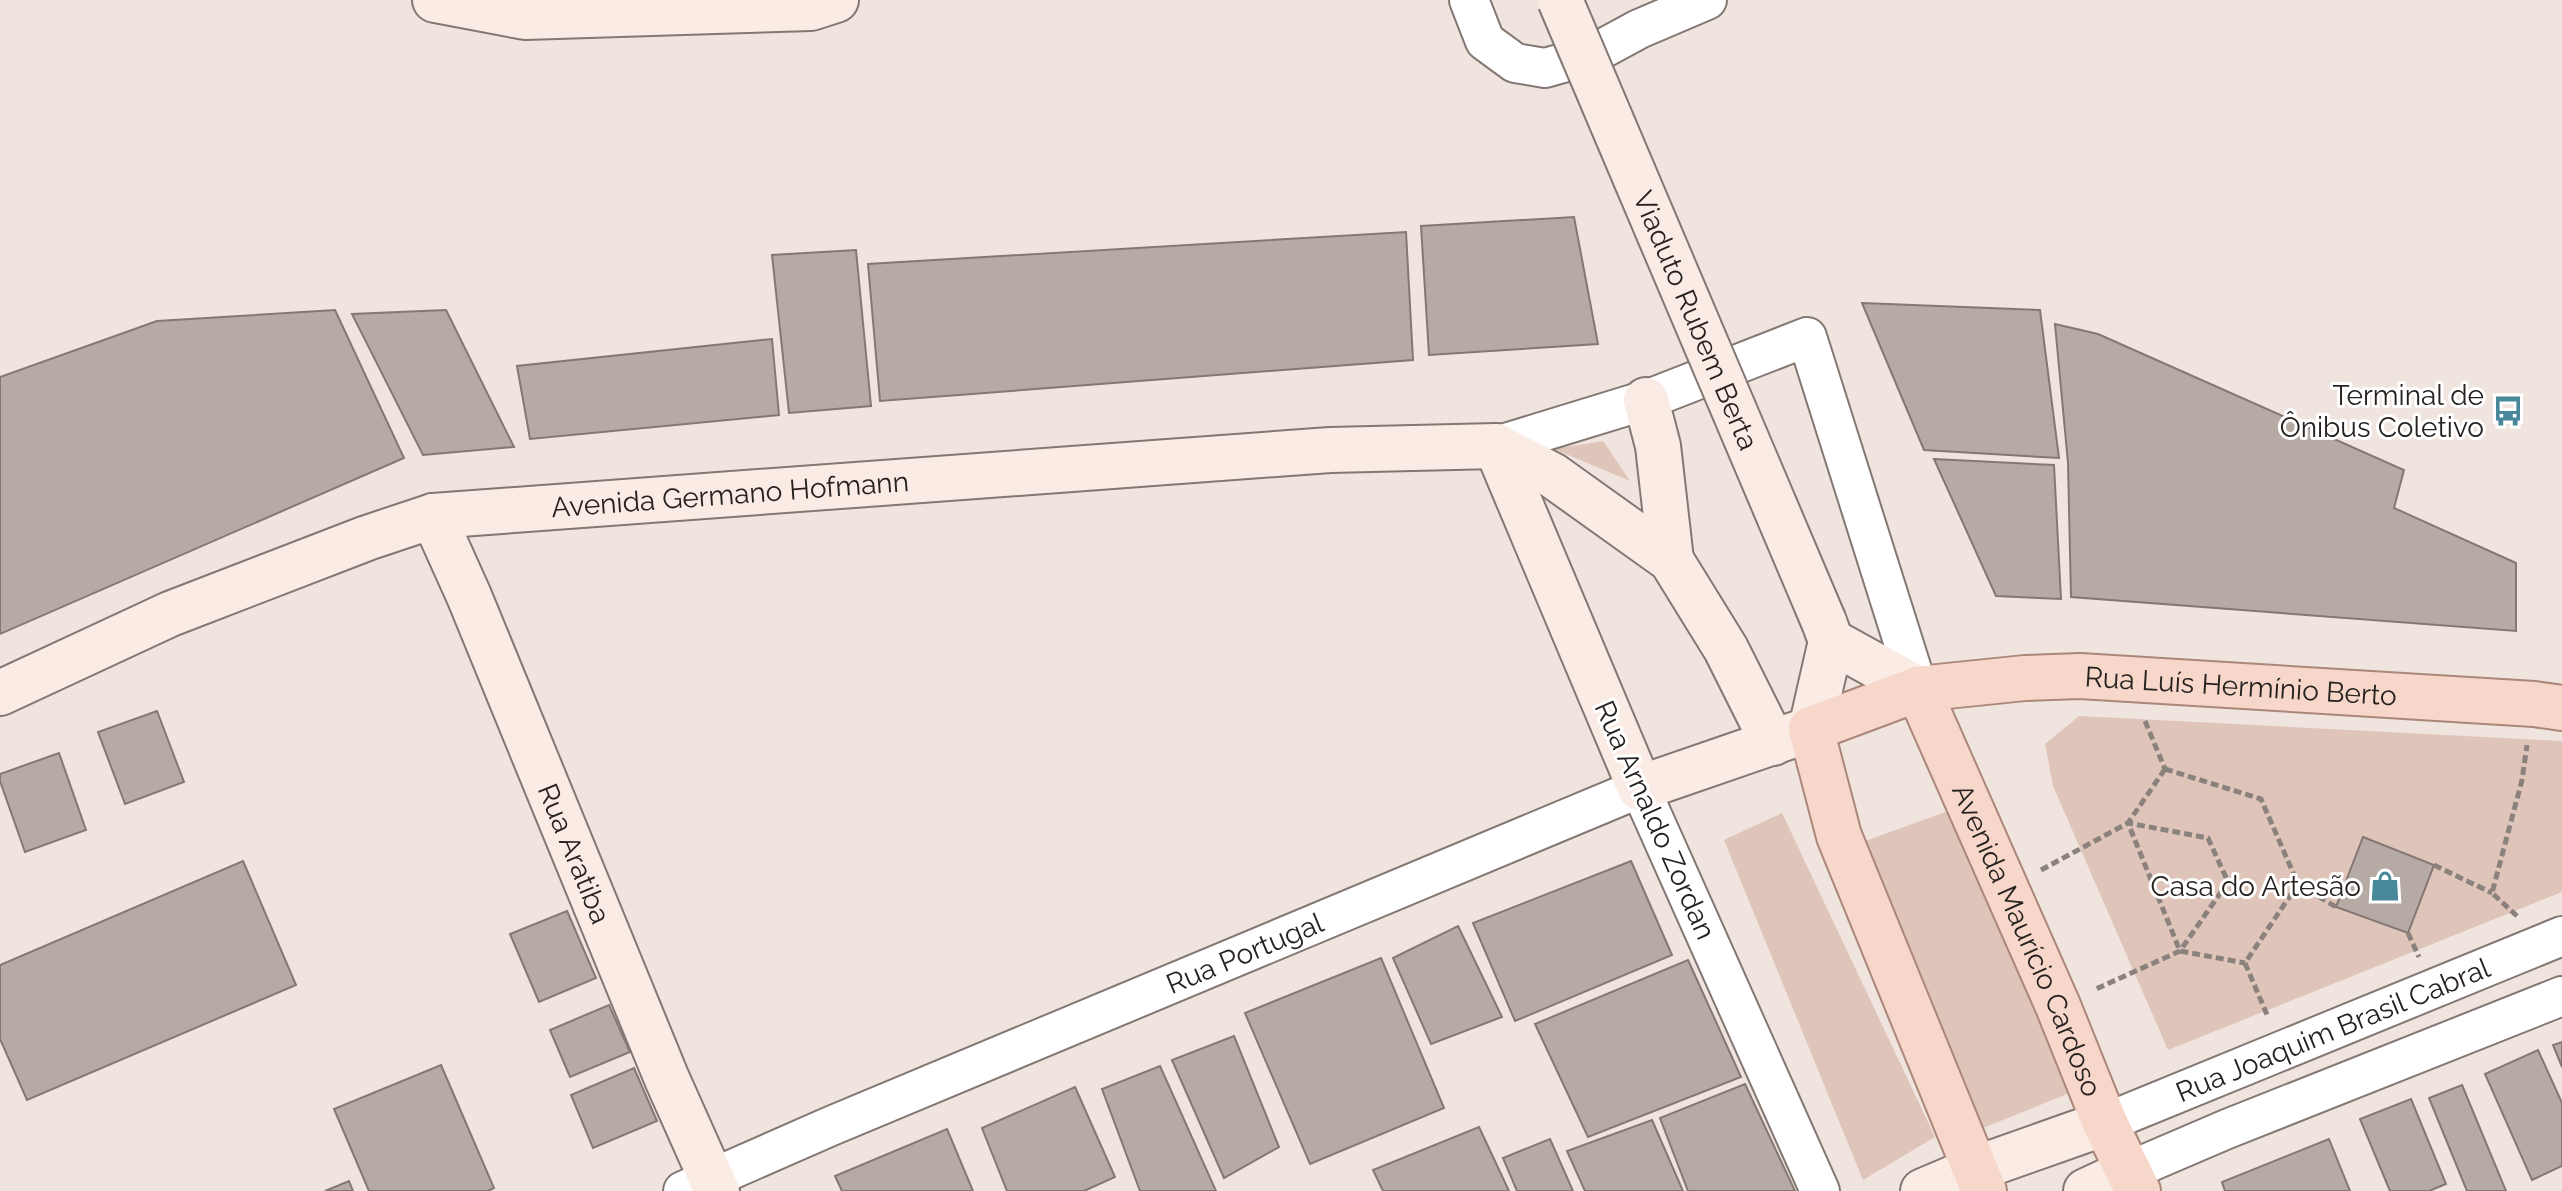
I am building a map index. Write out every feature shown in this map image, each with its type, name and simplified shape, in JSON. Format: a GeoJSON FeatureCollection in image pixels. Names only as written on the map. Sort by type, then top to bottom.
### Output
{"type":"FeatureCollection","features":[{"type":"Feature","properties":{"kind":"main road"},"geometry":{"type":"LineString","coordinates":[[435,0],[525,17],[811,8],[836,0]]}},
{"type":"Feature","properties":{"kind":"main road","name":"Viaduto Rubem Berta"},"geometry":{"type":"LineString","coordinates":[[1560,0],[1828,632]]}},
{"type":"Feature","properties":{"kind":"main road"},"geometry":{"type":"LineString","coordinates":[[1646,400],[1658,446],[1671,560]]}},
{"type":"Feature","properties":{"kind":"main road"},"geometry":{"type":"LineString","coordinates":[[1496,446],[1552,475],[1671,560],[1726,649],[1792,736],[1839,836],[1980,1180]]}},
{"type":"Feature","properties":{"kind":"main road","name":"Avenida Germano Hofmann"},"geometry":{"type":"LineString","coordinates":[[0,693],[170,614],[367,538],[433,516],[1330,450],[1496,446]]}},
{"type":"Feature","properties":{"kind":"main road","name":"Rua Arnaldo Zordan"},"geometry":{"type":"LineString","coordinates":[[1496,446],[1640,788]]}},
{"type":"Feature","properties":{"kind":"main road","name":"Rua Aratiba"},"geometry":{"type":"LineString","coordinates":[[433,516],[469,596],[667,1079],[704,1187]]}},
{"type":"Feature","properties":{"kind":"main road"},"geometry":{"type":"LineString","coordinates":[[1792,736],[1828,632],[1918,689]]}},
{"type":"Feature","properties":{"kind":"main road","name":"Rua Luís Hermínio Berto"},"geometry":{"type":"LineString","coordinates":[[1792,736],[1918,689],[2025,678],[2080,676],[2562,708]]}},
{"type":"Feature","properties":{"kind":"main road","name":"Avenida Maurício Cardoso"},"geometry":{"type":"LineString","coordinates":[[1918,689],[2058,1006],[2105,1123],[2133,1181]]}},
{"type":"Feature","properties":{"kind":"main road","name":"Rua Portugal"},"geometry":{"type":"LineString","coordinates":[[1640,788],[1792,736]]}},
{"type":"Feature","properties":{"kind":"main road"},"geometry":{"type":"LineString","coordinates":[[1923,1191],[1980,1180],[2105,1123]]}},
{"type":"Feature","properties":{"kind":"main road"},"geometry":{"type":"LineString","coordinates":[[2086,1191],[2133,1181]]}},
{"type":"Feature","properties":{"kind":"street"},"geometry":{"type":"LineString","coordinates":[[1469,0],[1485,41],[1515,63],[1545,68],[1591,55],[1634,15],[1707,0]]}},
{"type":"Feature","properties":{"kind":"street"},"geometry":{"type":"LineString","coordinates":[[1496,446],[1646,400],[1807,337],[1918,689]]}},
{"type":"Feature","properties":{"kind":"street","name":"Rua Portugal"},"geometry":{"type":"LineString","coordinates":[[704,1187],[831,1126],[1640,788]]}},
{"type":"Feature","properties":{"kind":"street","name":"Rua Arnaldo Zordan"},"geometry":{"type":"LineString","coordinates":[[1640,788],[1820,1191]]}},
{"type":"Feature","properties":{"kind":"street","name":"Rua Joaquim Brasil Cabral"},"geometry":{"type":"LineString","coordinates":[[2105,1123],[2554,940]]}},
{"type":"Feature","properties":{"kind":"street","name":"Rua Joaquim Brasil Cabral"},"geometry":{"type":"LineString","coordinates":[[2133,1181],[2227,1129],[2562,996]]}},
{"type":"Feature","properties":{"kind":"path"},"geometry":{"type":"LineString","coordinates":[[2005,889],[2128,823],[2165,769],[2261,799],[2298,884],[2336,907]]}},
{"type":"Feature","properties":{"kind":"path"},"geometry":{"type":"LineString","coordinates":[[2492,893],[2522,780]]}},
{"type":"Feature","properties":{"kind":"path"},"geometry":{"type":"LineString","coordinates":[[2058,1006],[2180,951],[2228,882],[2208,838],[2128,823]]}},
{"type":"Feature","properties":{"kind":"path"},"geometry":{"type":"LineString","coordinates":[[2128,823],[2180,951]]}},
{"type":"Feature","properties":{"kind":"path"},"geometry":{"type":"LineString","coordinates":[[2434,865],[2492,893],[2554,940]]}},
{"type":"Feature","properties":{"kind":"path"},"geometry":{"type":"LineString","coordinates":[[2245,963],[2298,884]]}},
{"type":"Feature","properties":{"kind":"path"},"geometry":{"type":"LineString","coordinates":[[2180,951],[2245,963]]}},
{"type":"Feature","properties":{"kind":"path"},"geometry":{"type":"LineString","coordinates":[[2245,963],[2284,1050]]}},
{"type":"Feature","properties":{"kind":"shaded area"},"geometry":{"type":"Polygon","coordinates":[[[1603,441],[1630,481],[1554,449],[1603,441]]]}},
{"type":"Feature","properties":{"kind":"shaded area"},"geometry":{"type":"Polygon","coordinates":[[[2079,716],[2562,741],[2562,892],[2168,1050],[2053,786],[2045,744],[2079,716]]]}},
{"type":"Feature","properties":{"kind":"shaded area"},"geometry":{"type":"Polygon","coordinates":[[[1948,811],[2082,1088],[1983,1128],[1860,843],[1948,811]]]}},
{"type":"Feature","properties":{"kind":"shaded area"},"geometry":{"type":"Polygon","coordinates":[[[1782,813],[1935,1137],[1863,1180],[1724,840],[1782,813]]]}},
{"type":"Feature","properties":{"kind":"building"},"geometry":{"type":"Polygon","coordinates":[[[1574,217],[1598,344],[1429,355],[1421,226],[1574,217]]]}},
{"type":"Feature","properties":{"kind":"building"},"geometry":{"type":"Polygon","coordinates":[[[1406,232],[1413,360],[880,401],[868,264],[1406,232]]]}},
{"type":"Feature","properties":{"kind":"building"},"geometry":{"type":"Polygon","coordinates":[[[856,250],[871,406],[789,413],[772,255],[856,250]]]}},
{"type":"Feature","properties":{"kind":"building"},"geometry":{"type":"Polygon","coordinates":[[[1862,303],[2040,310],[2059,458],[1924,450],[1862,303]]]}},
{"type":"Feature","properties":{"kind":"building"},"geometry":{"type":"Polygon","coordinates":[[[335,310],[404,458],[0,634],[0,377],[157,321],[335,310]]]}},
{"type":"Feature","properties":{"kind":"building"},"geometry":{"type":"Polygon","coordinates":[[[446,310],[514,447],[423,455],[352,314],[446,310]]]}},
{"type":"Feature","properties":{"kind":"building"},"geometry":{"type":"Polygon","coordinates":[[[2055,324],[2098,334],[2404,470],[2394,508],[2516,563],[2516,631],[2071,597],[2068,463],[2055,324]]]}},
{"type":"Feature","properties":{"kind":"building"},"geometry":{"type":"Polygon","coordinates":[[[772,339],[779,415],[530,439],[517,366],[772,339]]]}},
{"type":"Feature","properties":{"kind":"building"},"geometry":{"type":"Polygon","coordinates":[[[1934,459],[2054,465],[2061,599],[1996,596],[1934,459]]]}},
{"type":"Feature","properties":{"kind":"building"},"geometry":{"type":"Polygon","coordinates":[[[157,711],[184,782],[125,804],[98,732],[157,711]]]}},
{"type":"Feature","properties":{"kind":"building"},"geometry":{"type":"Polygon","coordinates":[[[59,753],[86,830],[25,852],[0,774],[59,753]]]}},
{"type":"Feature","properties":{"kind":"building","name":"Casa do Artesão"},"geometry":{"type":"Polygon","coordinates":[[[2363,837],[2434,865],[2408,933],[2336,907],[2363,837]]]}},
{"type":"Feature","properties":{"kind":"building"},"geometry":{"type":"Polygon","coordinates":[[[243,861],[296,985],[27,1100],[0,1039],[0,965],[243,861]]]}},
{"type":"Feature","properties":{"kind":"building"},"geometry":{"type":"Polygon","coordinates":[[[1631,861],[1672,955],[1515,1021],[1473,923],[1631,861]]]}},
{"type":"Feature","properties":{"kind":"building"},"geometry":{"type":"Polygon","coordinates":[[[567,911],[596,978],[539,1002],[510,934],[567,911]]]}},
{"type":"Feature","properties":{"kind":"building"},"geometry":{"type":"Polygon","coordinates":[[[1458,926],[1502,1017],[1431,1044],[1393,958],[1458,926]]]}},
{"type":"Feature","properties":{"kind":"building"},"geometry":{"type":"Polygon","coordinates":[[[1381,958],[1444,1108],[1310,1164],[1245,1013],[1381,958]]]}},
{"type":"Feature","properties":{"kind":"building"},"geometry":{"type":"Polygon","coordinates":[[[1688,960],[1741,1077],[1588,1137],[1535,1024],[1688,960]]]}},
{"type":"Feature","properties":{"kind":"building"},"geometry":{"type":"Polygon","coordinates":[[[609,1005],[630,1052],[570,1077],[550,1030],[609,1005]]]}},
{"type":"Feature","properties":{"kind":"building"},"geometry":{"type":"Polygon","coordinates":[[[1234,1036],[1279,1147],[1224,1178],[1172,1060],[1234,1036]]]}},
{"type":"Feature","properties":{"kind":"building"},"geometry":{"type":"Polygon","coordinates":[[[2562,1042],[2562,1067],[2553,1045],[2562,1042]]]}},
{"type":"Feature","properties":{"kind":"building"},"geometry":{"type":"Polygon","coordinates":[[[2538,1050],[2562,1103],[2562,1166],[2532,1180],[2485,1074],[2538,1050]]]}},
{"type":"Feature","properties":{"kind":"building"},"geometry":{"type":"Polygon","coordinates":[[[441,1065],[494,1188],[488,1191],[369,1191],[334,1109],[441,1065]]]}},
{"type":"Feature","properties":{"kind":"building"},"geometry":{"type":"Polygon","coordinates":[[[1160,1066],[1216,1191],[1140,1191],[1102,1089],[1160,1066]]]}},
{"type":"Feature","properties":{"kind":"building"},"geometry":{"type":"Polygon","coordinates":[[[634,1068],[657,1121],[593,1148],[571,1095],[634,1068]]]}},
{"type":"Feature","properties":{"kind":"building"},"geometry":{"type":"Polygon","coordinates":[[[1745,1084],[1795,1191],[1688,1191],[1660,1118],[1745,1084]]]}},
{"type":"Feature","properties":{"kind":"building"},"geometry":{"type":"Polygon","coordinates":[[[2462,1085],[2506,1191],[2467,1191],[2429,1098],[2462,1085]]]}},
{"type":"Feature","properties":{"kind":"building"},"geometry":{"type":"Polygon","coordinates":[[[1075,1087],[1115,1177],[1084,1191],[1007,1191],[982,1128],[1075,1087]]]}},
{"type":"Feature","properties":{"kind":"building"},"geometry":{"type":"Polygon","coordinates":[[[2411,1099],[2446,1184],[2429,1191],[2390,1191],[2360,1119],[2411,1099]]]}},
{"type":"Feature","properties":{"kind":"building"},"geometry":{"type":"Polygon","coordinates":[[[1652,1120],[1683,1191],[1585,1191],[1567,1151],[1652,1120]]]}},
{"type":"Feature","properties":{"kind":"building"},"geometry":{"type":"Polygon","coordinates":[[[1479,1127],[1509,1191],[1383,1191],[1373,1170],[1479,1127]]]}},
{"type":"Feature","properties":{"kind":"building"},"geometry":{"type":"Polygon","coordinates":[[[947,1129],[973,1191],[842,1191],[835,1176],[947,1129]]]}},
{"type":"Feature","properties":{"kind":"building"},"geometry":{"type":"Polygon","coordinates":[[[1550,1139],[1573,1191],[1517,1191],[1503,1158],[1550,1139]]]}},
{"type":"Feature","properties":{"kind":"building"},"geometry":{"type":"Polygon","coordinates":[[[2329,1139],[2350,1191],[2225,1191],[2222,1182],[2329,1139]]]}},
{"type":"Feature","properties":{"kind":"building"},"geometry":{"type":"Polygon","coordinates":[[[349,1181],[353,1191],[325,1191],[349,1181]]]}},
{"type":"Feature","properties":{"kind":"place","name":"Terminal de Ônibus Coletivo"},"geometry":{"type":"Point","coordinates":[2508,411]}},
{"type":"Feature","properties":{"kind":"place","name":"Casa do Artesão"},"geometry":{"type":"Point","coordinates":[2385,886]}}]}
